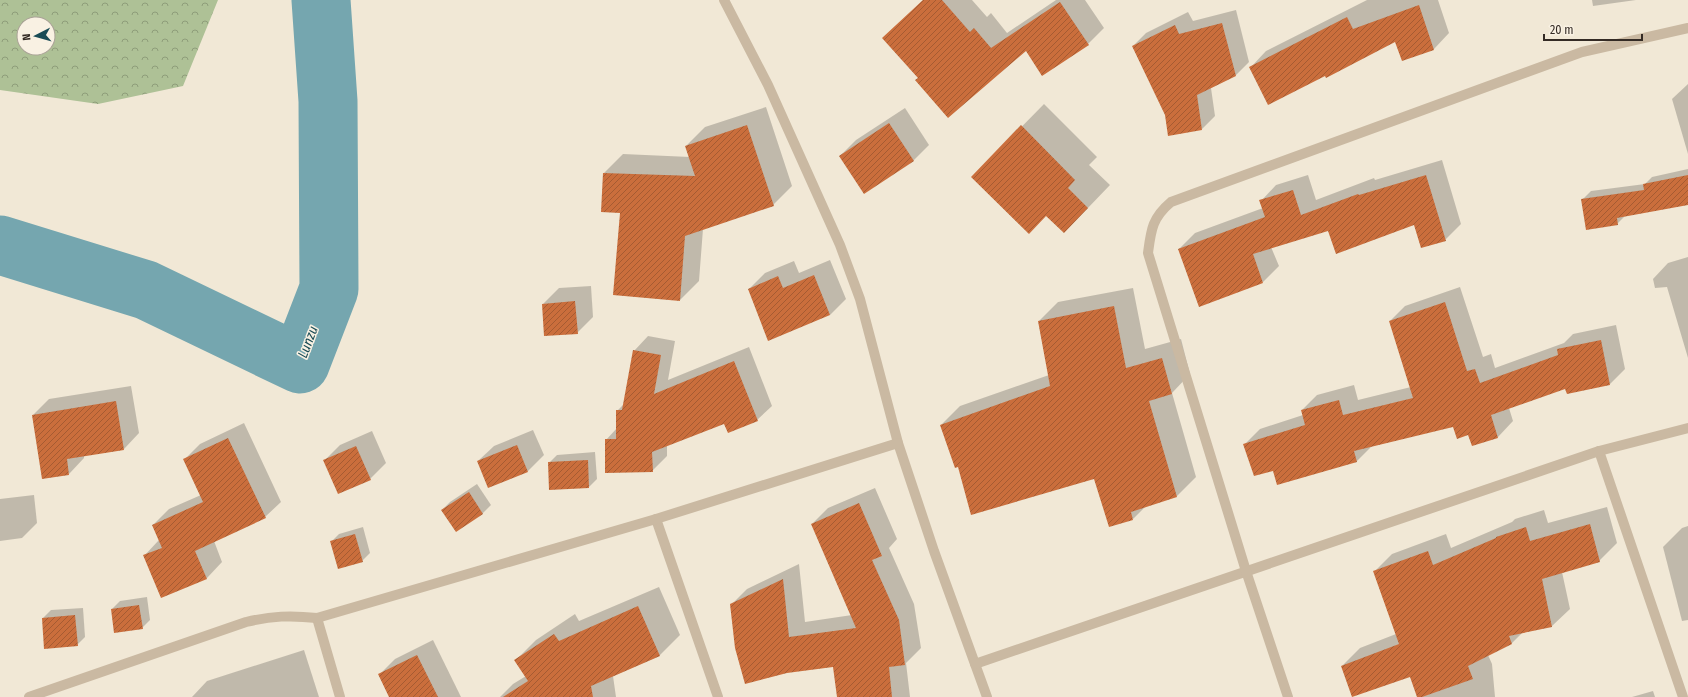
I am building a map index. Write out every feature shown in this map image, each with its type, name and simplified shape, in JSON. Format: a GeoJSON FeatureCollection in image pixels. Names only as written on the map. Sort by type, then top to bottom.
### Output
{"type":"FeatureCollection","features":[{"type":"Feature","properties":{"kind":"street"},"geometry":{"type":"LineString","coordinates":[[724,0],[768,86],[843,251],[860,299],[898,443],[987,697]]}},
{"type":"Feature","properties":{"kind":"street"},"geometry":{"type":"LineString","coordinates":[[1288,697],[1246,571],[1148,253],[1152,226],[1162,210],[1171,202],[1582,52],[1688,28]]}},
{"type":"Feature","properties":{"kind":"street"},"geometry":{"type":"LineString","coordinates":[[975,664],[1599,451],[1688,428]]}},
{"type":"Feature","properties":{"kind":"street"},"geometry":{"type":"LineString","coordinates":[[29,697],[246,622],[278,616],[317,618],[656,519],[898,443]]}},
{"type":"Feature","properties":{"kind":"street"},"geometry":{"type":"LineString","coordinates":[[1599,451],[1683,697]]}},
{"type":"Feature","properties":{"kind":"street"},"geometry":{"type":"LineString","coordinates":[[656,519],[718,697]]}},
{"type":"Feature","properties":{"kind":"street"},"geometry":{"type":"LineString","coordinates":[[317,618],[340,697]]}},
{"type":"Feature","properties":{"kind":"green space"},"geometry":{"type":"Polygon","coordinates":[[[0,0],[218,0],[183,86],[98,104],[0,90],[0,0]]]}},
{"type":"Feature","properties":{"kind":"building"},"geometry":{"type":"Polygon","coordinates":[[[923,0],[942,0],[970,32],[974,28],[991,48],[1060,2],[1089,45],[1042,76],[1026,51],[948,118],[915,80],[918,78],[882,38],[923,0]]]}},
{"type":"Feature","properties":{"kind":"building"},"geometry":{"type":"Polygon","coordinates":[[[1419,5],[1434,50],[1402,61],[1395,42],[1326,78],[1325,76],[1268,105],[1249,67],[1347,17],[1353,29],[1419,5]]]}},
{"type":"Feature","properties":{"kind":"building"},"geometry":{"type":"Polygon","coordinates":[[[1222,23],[1236,76],[1197,95],[1202,130],[1168,136],[1165,115],[1132,46],[1175,25],[1179,34],[1222,23]]]}},
{"type":"Feature","properties":{"kind":"building"},"geometry":{"type":"Polygon","coordinates":[[[889,123],[914,161],[864,194],[839,156],[889,123]]]}},
{"type":"Feature","properties":{"kind":"building"},"geometry":{"type":"Polygon","coordinates":[[[747,125],[774,206],[685,236],[680,301],[613,295],[620,213],[601,212],[603,173],[695,176],[685,146],[747,125]]]}},
{"type":"Feature","properties":{"kind":"building"},"geometry":{"type":"Polygon","coordinates":[[[1021,125],[1075,180],[1068,188],[1088,208],[1064,233],[1046,216],[1029,234],[971,177],[1021,125]]]}},
{"type":"Feature","properties":{"kind":"building"},"geometry":{"type":"Polygon","coordinates":[[[1426,175],[1446,241],[1421,248],[1414,225],[1336,254],[1328,231],[1253,254],[1263,283],[1199,307],[1178,249],[1265,217],[1259,200],[1293,190],[1301,215],[1358,194],[1359,195],[1426,175]]]}},
{"type":"Feature","properties":{"kind":"building"},"geometry":{"type":"Polygon","coordinates":[[[1688,175],[1688,205],[1617,218],[1618,225],[1586,230],[1581,199],[1644,190],[1643,184],[1688,175]]]}},
{"type":"Feature","properties":{"kind":"building"},"geometry":{"type":"Polygon","coordinates":[[[814,275],[830,315],[768,341],[748,289],[778,276],[783,288],[814,275]]]}},
{"type":"Feature","properties":{"kind":"building"},"geometry":{"type":"Polygon","coordinates":[[[575,301],[578,334],[544,336],[542,304],[575,301]]]}},
{"type":"Feature","properties":{"kind":"building"},"geometry":{"type":"Polygon","coordinates":[[[1445,302],[1467,371],[1475,369],[1480,383],[1558,355],[1557,349],[1601,340],[1610,385],[1567,394],[1565,389],[1491,415],[1498,438],[1472,446],[1468,435],[1457,439],[1453,427],[1354,451],[1357,462],[1277,485],[1273,471],[1254,476],[1243,444],[1305,425],[1301,410],[1339,400],[1343,415],[1413,398],[1389,321],[1445,302]]]}},
{"type":"Feature","properties":{"kind":"building"},"geometry":{"type":"Polygon","coordinates":[[[1114,306],[1126,368],[1162,358],[1172,394],[1149,401],[1177,497],[1131,512],[1133,520],[1109,527],[1094,479],[971,515],[958,467],[955,468],[940,425],[1050,386],[1038,321],[1114,306]]]}},
{"type":"Feature","properties":{"kind":"building"},"geometry":{"type":"Polygon","coordinates":[[[633,350],[661,355],[654,394],[734,361],[758,421],[728,433],[724,424],[652,452],[653,472],[605,473],[605,439],[616,439],[616,410],[622,410],[633,350]]]}},
{"type":"Feature","properties":{"kind":"building"},"geometry":{"type":"Polygon","coordinates":[[[116,401],[124,450],[67,459],[69,475],[42,479],[32,415],[116,401]]]}},
{"type":"Feature","properties":{"kind":"building"},"geometry":{"type":"Polygon","coordinates":[[[228,438],[266,518],[195,551],[207,579],[161,598],[143,555],[162,548],[152,525],[203,502],[183,459],[228,438]]]}},
{"type":"Feature","properties":{"kind":"building"},"geometry":{"type":"Polygon","coordinates":[[[517,445],[528,472],[488,488],[477,461],[517,445]]]}},
{"type":"Feature","properties":{"kind":"building"},"geometry":{"type":"Polygon","coordinates":[[[356,446],[371,480],[338,494],[323,460],[356,446]]]}},
{"type":"Feature","properties":{"kind":"building"},"geometry":{"type":"Polygon","coordinates":[[[588,460],[589,488],[549,490],[548,462],[588,460]]]}},
{"type":"Feature","properties":{"kind":"building"},"geometry":{"type":"Polygon","coordinates":[[[469,492],[483,514],[456,532],[441,510],[469,492]]]}},
{"type":"Feature","properties":{"kind":"building"},"geometry":{"type":"Polygon","coordinates":[[[859,503],[882,556],[872,560],[899,620],[905,665],[889,667],[892,697],[837,697],[833,667],[787,673],[745,684],[735,648],[730,604],[783,579],[789,637],[856,628],[811,524],[859,503]]]}},
{"type":"Feature","properties":{"kind":"building"},"geometry":{"type":"Polygon","coordinates":[[[1590,524],[1600,562],[1542,579],[1552,627],[1509,636],[1512,644],[1468,666],[1473,679],[1422,697],[1417,697],[1410,677],[1352,697],[1341,666],[1399,644],[1373,571],[1428,551],[1433,565],[1496,537],[1526,527],[1530,541],[1590,524]]]}},
{"type":"Feature","properties":{"kind":"building"},"geometry":{"type":"Polygon","coordinates":[[[355,534],[363,562],[338,569],[330,541],[355,534]]]}},
{"type":"Feature","properties":{"kind":"building"},"geometry":{"type":"Polygon","coordinates":[[[139,605],[143,629],[114,633],[111,609],[139,605]]]}},
{"type":"Feature","properties":{"kind":"building"},"geometry":{"type":"Polygon","coordinates":[[[638,606],[660,656],[591,686],[593,697],[503,697],[528,681],[514,660],[554,634],[559,641],[638,606]]]}},
{"type":"Feature","properties":{"kind":"building"},"geometry":{"type":"Polygon","coordinates":[[[75,615],[78,646],[44,649],[42,618],[75,615]]]}},
{"type":"Feature","properties":{"kind":"building"},"geometry":{"type":"Polygon","coordinates":[[[417,655],[438,697],[389,697],[378,674],[417,655]]]}},
{"type":"Feature","properties":{"kind":"waterway","name":"Lunzu"},"geometry":{"type":"LineString","coordinates":[[0,245],[146,290],[300,364],[329,289],[328,101],[321,0]]}}]}
